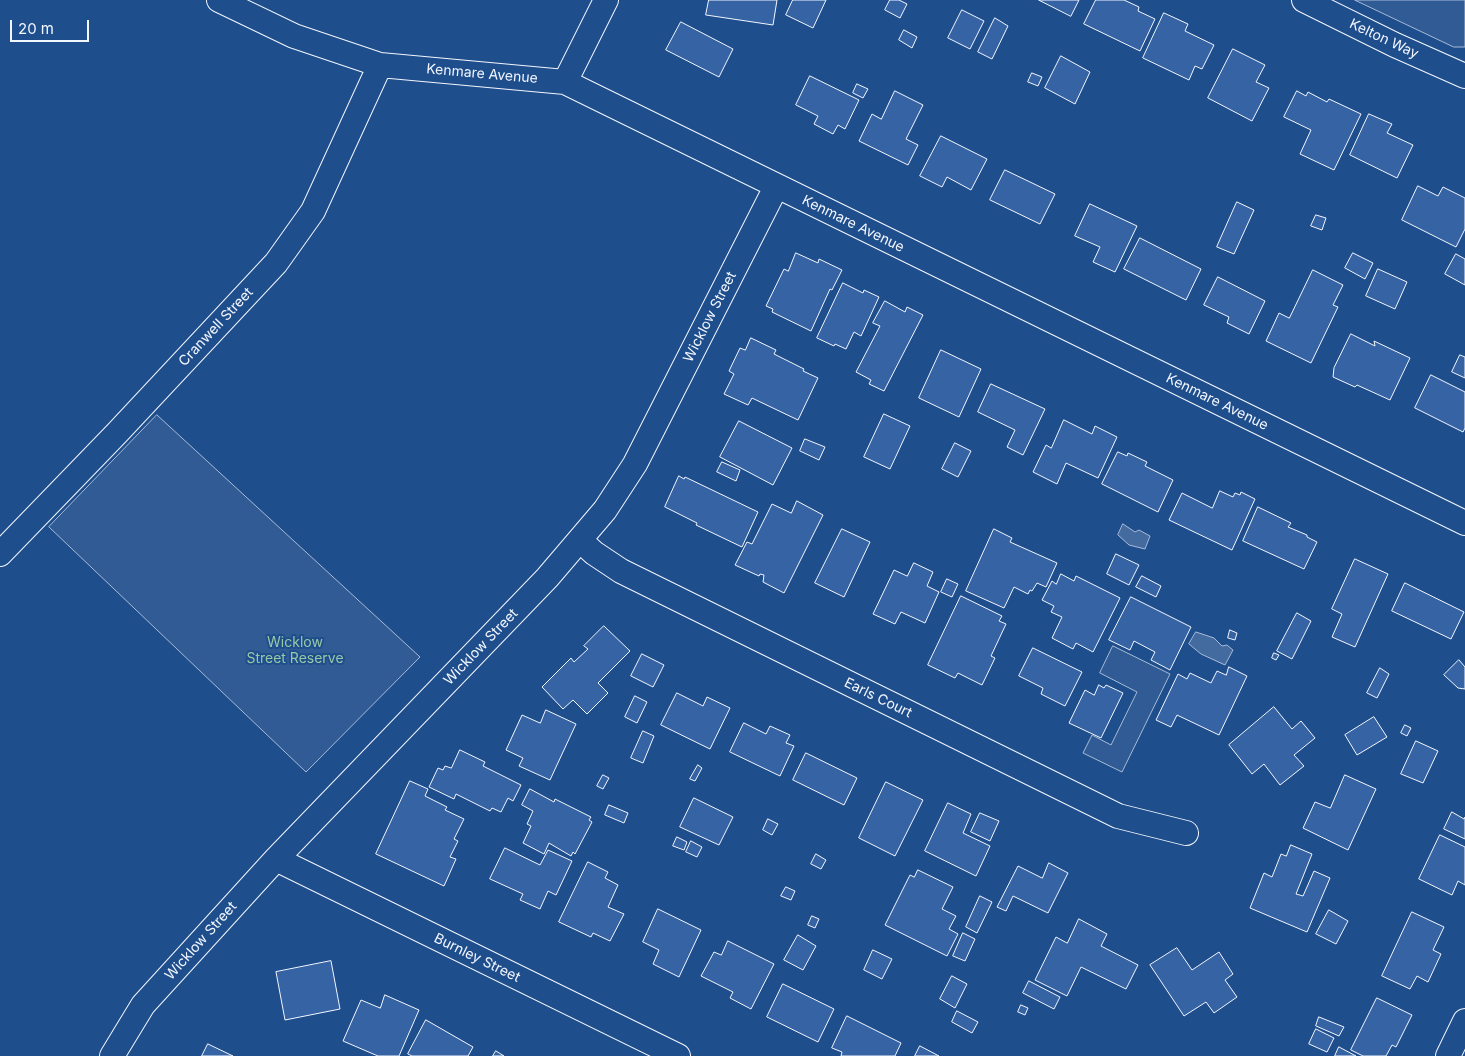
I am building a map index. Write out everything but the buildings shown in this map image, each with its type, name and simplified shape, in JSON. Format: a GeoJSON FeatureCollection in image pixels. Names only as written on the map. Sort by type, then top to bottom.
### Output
{"type":"FeatureCollection","features":[{"type":"Feature","properties":{"kind":"street","name":"Kenmare Avenue"},"geometry":{"type":"LineString","coordinates":[[219,0],[294,36],[380,65],[565,82],[1465,523]]}},
{"type":"Feature","properties":{"kind":"street"},"geometry":{"type":"LineString","coordinates":[[565,82],[606,0]]}},
{"type":"Feature","properties":{"kind":"street","name":"Kelton Way"},"geometry":{"type":"LineString","coordinates":[[1304,0],[1395,45],[1465,76]]}},
{"type":"Feature","properties":{"kind":"street","name":"Cranwell Street"},"geometry":{"type":"LineString","coordinates":[[0,554],[117,433],[276,263],[313,211],[380,65]]}},
{"type":"Feature","properties":{"kind":"street","name":"Wicklow Street"},"geometry":{"type":"LineString","coordinates":[[112,1056],[143,1005],[276,859],[547,578],[581,541],[605,510],[633,468],[776,187]]}},
{"type":"Feature","properties":{"kind":"street","name":"Earls Court"},"geometry":{"type":"LineString","coordinates":[[581,541],[594,553],[621,571],[1118,816],[1186,833]]}},
{"type":"Feature","properties":{"kind":"street","name":"Burnley Street"},"geometry":{"type":"LineString","coordinates":[[276,859],[678,1056]]}},
{"type":"Feature","properties":{"kind":"street"},"geometry":{"type":"LineString","coordinates":[[1448,1056],[1465,1021]]}},
{"type":"Feature","properties":{"kind":"shaded area"},"geometry":{"type":"Polygon","coordinates":[[[1355,0],[1465,0],[1465,47],[1454,47],[1355,0]]]}},
{"type":"Feature","properties":{"kind":"shaded area","name":"Wicklow Street Reserve"},"geometry":{"type":"Polygon","coordinates":[[[157,415],[420,657],[306,772],[49,527],[157,415]]]}},
{"type":"Feature","properties":{"kind":"shaded area"},"geometry":{"type":"Polygon","coordinates":[[[1123,524],[1135,532],[1139,530],[1150,536],[1145,549],[1129,545],[1118,535],[1123,524]]]}},
{"type":"Feature","properties":{"kind":"shaded area"},"geometry":{"type":"Polygon","coordinates":[[[1196,632],[1214,638],[1222,646],[1227,645],[1233,650],[1225,665],[1201,654],[1189,644],[1196,632]]]}},
{"type":"Feature","properties":{"kind":"shaded area"},"geometry":{"type":"Polygon","coordinates":[[[1113,646],[1170,674],[1122,772],[1083,753],[1092,735],[1111,745],[1137,692],[1100,673],[1113,646]]]}}]}
